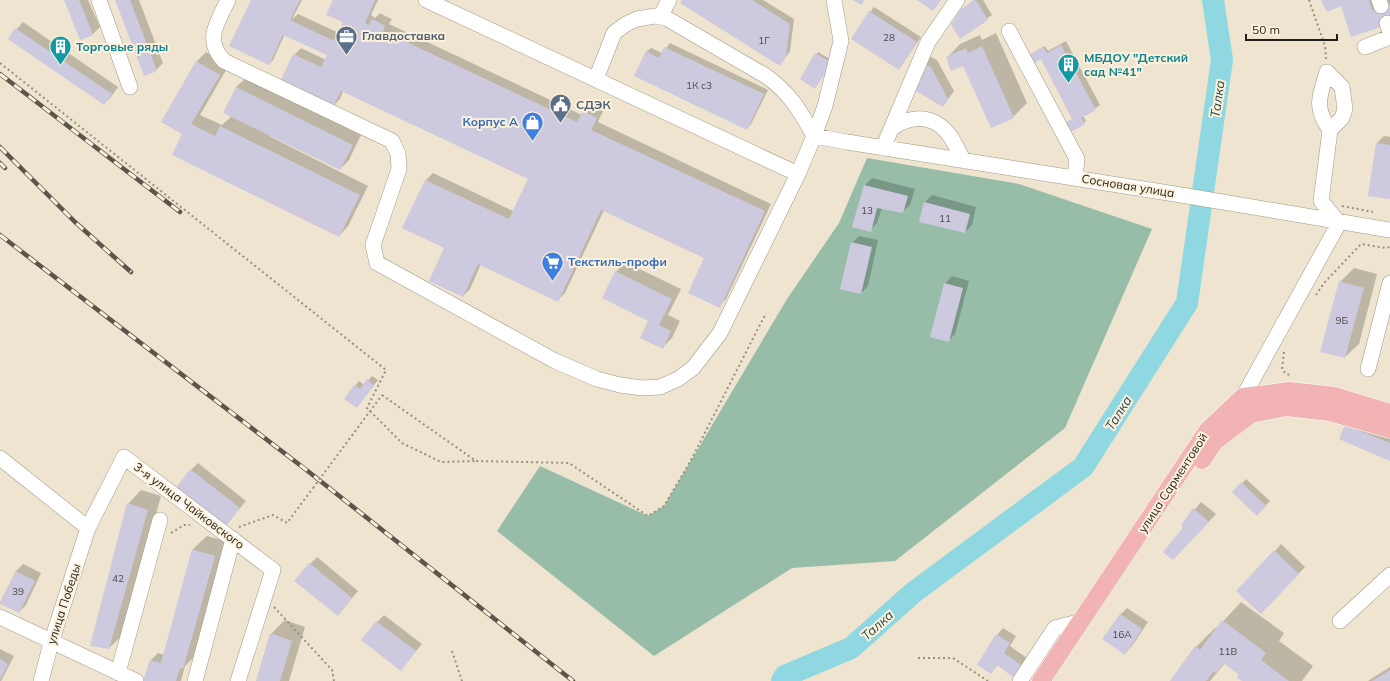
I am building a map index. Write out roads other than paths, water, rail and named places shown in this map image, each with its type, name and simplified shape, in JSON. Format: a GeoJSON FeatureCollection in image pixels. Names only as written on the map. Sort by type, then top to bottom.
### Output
{"type":"FeatureCollection","features":[{"type":"Feature","properties":{"kind":"main road"},"geometry":{"type":"LineString","coordinates":[[1243,397],[1289,391],[1313,393],[1335,396],[1390,413]]}},
{"type":"Feature","properties":{"kind":"main road","name":"улица Сарментовой"},"geometry":{"type":"LineString","coordinates":[[1041,681],[1208,430],[1243,397]]}},
{"type":"Feature","properties":{"kind":"main road","name":"улица Сарментовой"},"geometry":{"type":"LineString","coordinates":[[1055,681],[1214,441],[1251,414],[1286,408],[1330,412],[1390,429]]}},
{"type":"Feature","properties":{"kind":"street"},"geometry":{"type":"LineString","coordinates":[[99,0],[130,87]]}},
{"type":"Feature","properties":{"kind":"street"},"geometry":{"type":"LineString","coordinates":[[228,0],[214,30],[214,46],[217,54],[224,62],[392,141],[398,154],[399,169],[374,245],[378,263],[555,361],[598,379],[620,385],[642,388],[660,387],[678,379],[693,368],[720,333],[798,174],[825,106],[842,41],[834,0]]}},
{"type":"Feature","properties":{"kind":"street"},"geometry":{"type":"LineString","coordinates":[[426,0],[798,174]]}},
{"type":"Feature","properties":{"kind":"street"},"geometry":{"type":"LineString","coordinates":[[660,17],[669,0]]}},
{"type":"Feature","properties":{"kind":"street"},"geometry":{"type":"LineString","coordinates":[[883,148],[928,42],[957,0]]}},
{"type":"Feature","properties":{"kind":"street"},"geometry":{"type":"LineString","coordinates":[[596,79],[614,33],[619,28],[637,19],[660,17],[666,18],[766,76],[781,87],[792,99],[814,136]]}},
{"type":"Feature","properties":{"kind":"street"},"geometry":{"type":"LineString","coordinates":[[1009,31],[1077,159],[1075,178]]}},
{"type":"Feature","properties":{"kind":"street"},"geometry":{"type":"LineString","coordinates":[[1365,47],[1389,31]]}},
{"type":"Feature","properties":{"kind":"street"},"geometry":{"type":"LineString","coordinates":[[1243,397],[1339,223],[1321,201],[1330,130],[1342,118],[1345,109],[1342,87],[1327,72],[1318,98],[1322,119],[1330,130]]}},
{"type":"Feature","properties":{"kind":"street"},"geometry":{"type":"LineString","coordinates":[[892,128],[904,120],[919,117],[938,124],[950,135],[964,161]]}},
{"type":"Feature","properties":{"kind":"street","name":"Сосновая улица"},"geometry":{"type":"LineString","coordinates":[[814,136],[1237,204],[1339,223],[1390,230]]}},
{"type":"Feature","properties":{"kind":"street"},"geometry":{"type":"LineString","coordinates":[[1368,369],[1390,283]]}},
{"type":"Feature","properties":{"kind":"street","name":"3-я улица Чайковского"},"geometry":{"type":"LineString","coordinates":[[88,528],[124,457],[273,570],[238,681]]}},
{"type":"Feature","properties":{"kind":"street"},"geometry":{"type":"LineString","coordinates":[[0,458],[88,528]]}},
{"type":"Feature","properties":{"kind":"street"},"geometry":{"type":"LineString","coordinates":[[118,673],[160,520]]}},
{"type":"Feature","properties":{"kind":"street","name":"улица Победы"},"geometry":{"type":"LineString","coordinates":[[41,681],[51,643],[88,528]]}},
{"type":"Feature","properties":{"kind":"street"},"geometry":{"type":"LineString","coordinates":[[195,681],[229,536]]}},
{"type":"Feature","properties":{"kind":"street"},"geometry":{"type":"LineString","coordinates":[[1340,621],[1390,575]]}},
{"type":"Feature","properties":{"kind":"street"},"geometry":{"type":"LineString","coordinates":[[0,617],[51,643],[136,681]]}},
{"type":"Feature","properties":{"kind":"street"},"geometry":{"type":"LineString","coordinates":[[1020,681],[1055,628],[1082,621]]}},
{"type":"Feature","properties":{"kind":"waterway","name":"Талка"},"geometry":{"type":"LineString","coordinates":[[782,681],[785,676],[851,648],[914,592],[1083,467],[1187,303],[1222,60],[1213,0]]}},
{"type":"Feature","properties":{"kind":"railway"},"geometry":{"type":"LineString","coordinates":[[0,74],[180,212]]}},
{"type":"Feature","properties":{"kind":"railway"},"geometry":{"type":"LineString","coordinates":[[0,147],[75,222],[131,272]]}},
{"type":"Feature","properties":{"kind":"railway"},"geometry":{"type":"LineString","coordinates":[[0,163],[5,168]]}},
{"type":"Feature","properties":{"kind":"railway"},"geometry":{"type":"LineString","coordinates":[[0,235],[309,472],[573,681]]}},
{"type":"Feature","properties":{"kind":"place","name":"Главдоставка"},"geometry":{"type":"Point","coordinates":[346,56]}},
{"type":"Feature","properties":{"kind":"place","name":"Торговые ряды"},"geometry":{"type":"Point","coordinates":[60,66]}},
{"type":"Feature","properties":{"kind":"place","name":"МБДОУ \"Детский сад №41\""},"geometry":{"type":"Point","coordinates":[1068,84]}},
{"type":"Feature","properties":{"kind":"place","name":"СДЭК"},"geometry":{"type":"Point","coordinates":[561,124]}},
{"type":"Feature","properties":{"kind":"place","name":"Корпус А"},"geometry":{"type":"Point","coordinates":[533,142]}},
{"type":"Feature","properties":{"kind":"place","name":"Текстиль-профи"},"geometry":{"type":"Point","coordinates":[553,282]}}]}
